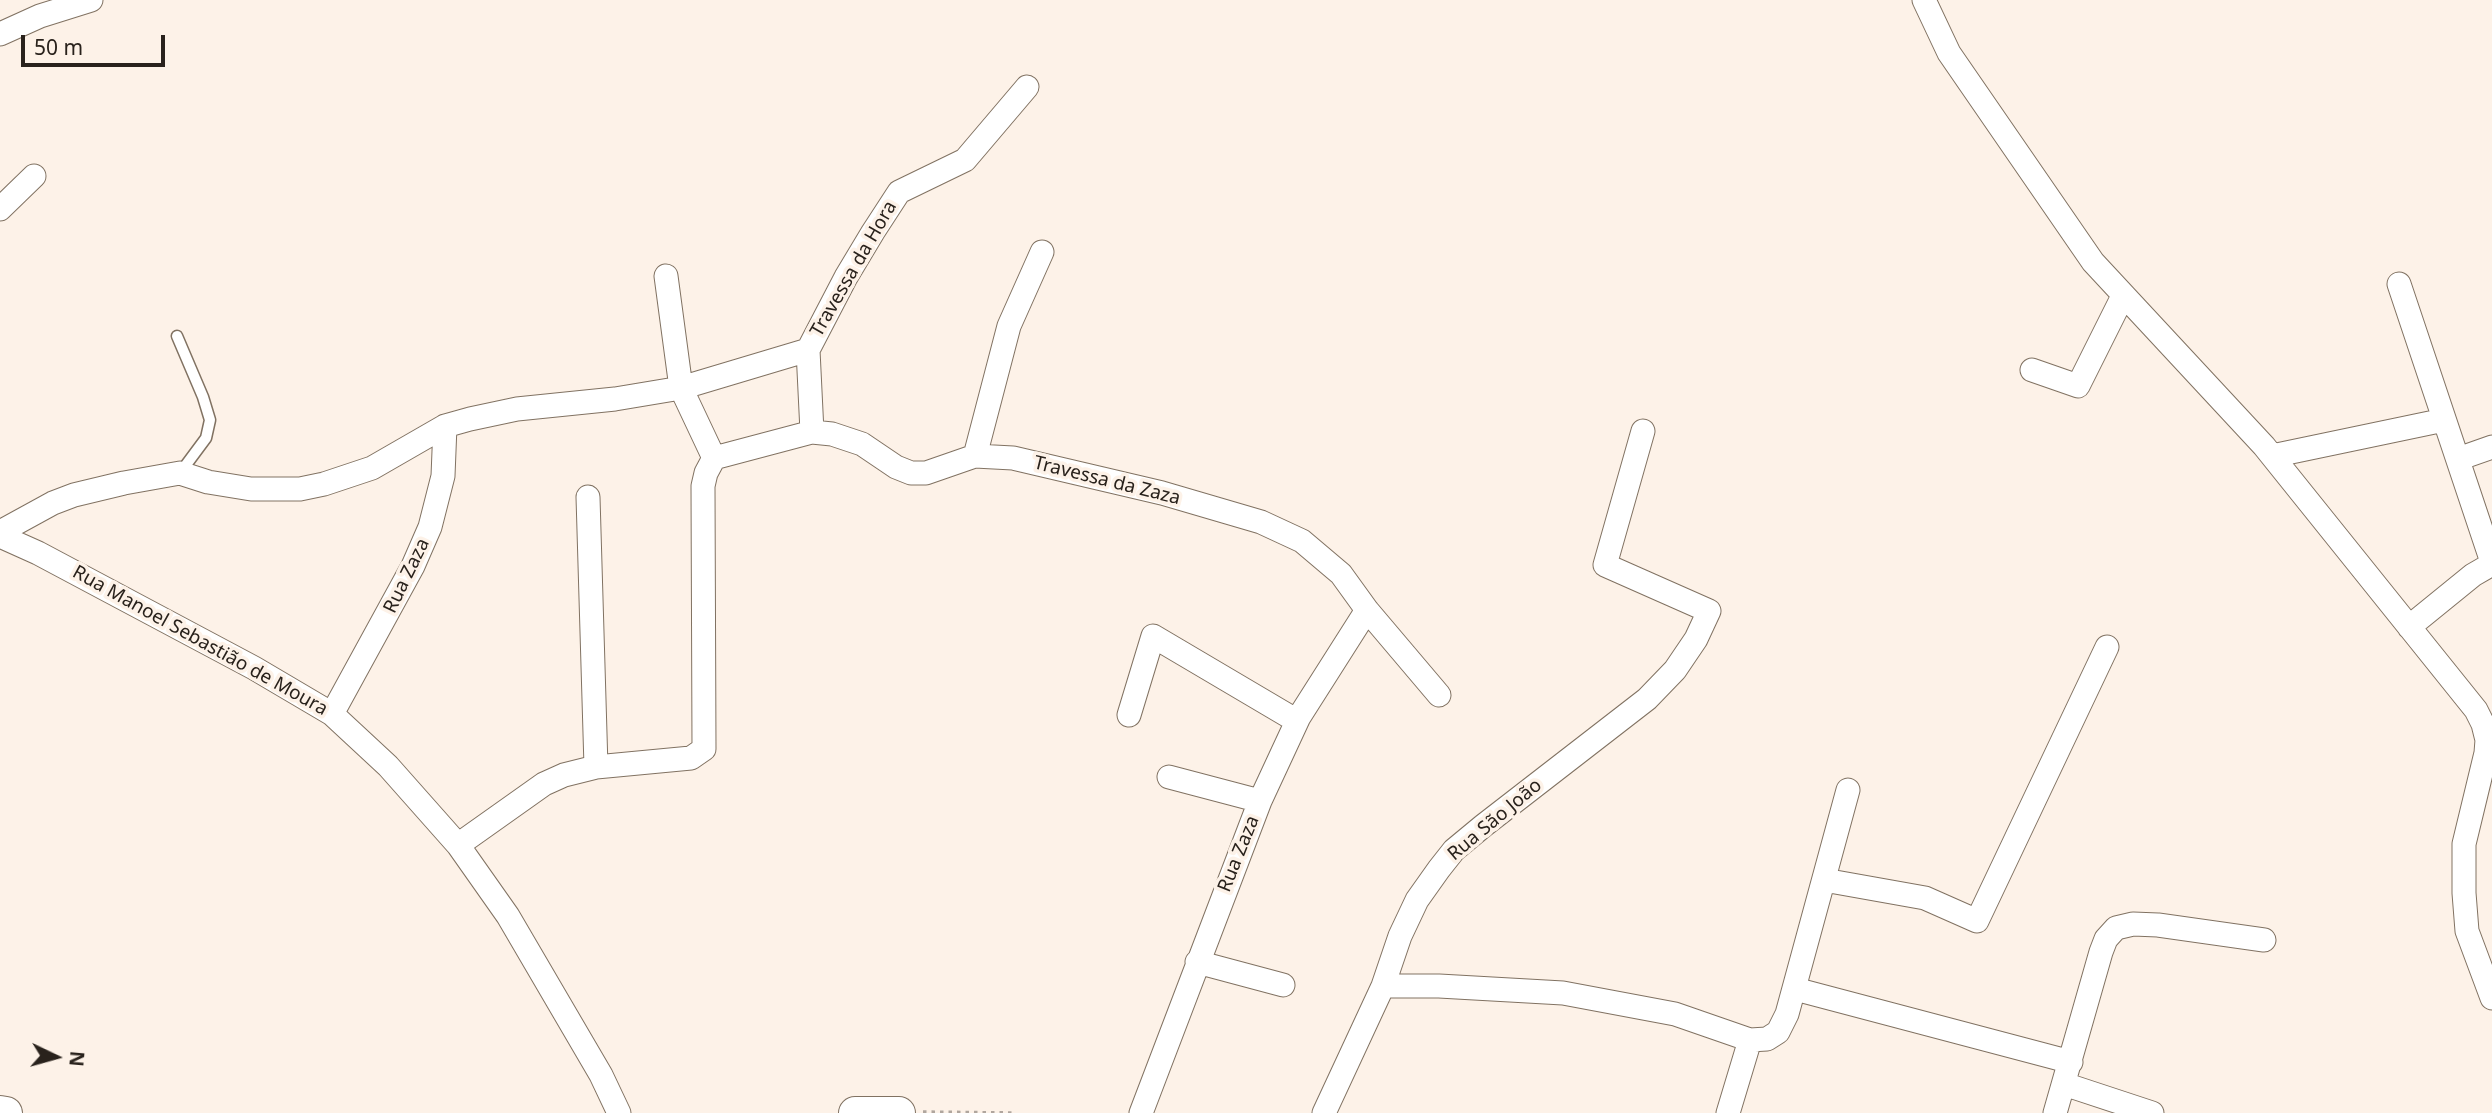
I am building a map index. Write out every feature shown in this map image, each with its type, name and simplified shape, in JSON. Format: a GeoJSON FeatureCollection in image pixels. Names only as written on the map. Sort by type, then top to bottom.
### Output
{"type":"FeatureCollection","features":[{"type":"Feature","properties":{"kind":"street"},"geometry":{"type":"LineString","coordinates":[[0,34],[40,16],[91,0]]}},
{"type":"Feature","properties":{"kind":"street"},"geometry":{"type":"LineString","coordinates":[[1924,0],[1949,53],[2093,262],[2272,456],[2476,710],[2487,740],[2483,772],[2464,844],[2462,868],[2467,931],[2492,998]]}},
{"type":"Feature","properties":{"kind":"street","name":"Travessa da Hora"},"geometry":{"type":"LineString","coordinates":[[812,432],[808,351],[846,277],[899,191],[965,160],[1027,86]]}},
{"type":"Feature","properties":{"kind":"street"},"geometry":{"type":"LineString","coordinates":[[0,209],[34,176]]}},
{"type":"Feature","properties":{"kind":"street"},"geometry":{"type":"LineString","coordinates":[[975,456],[1009,326],[1042,252]]}},
{"type":"Feature","properties":{"kind":"street"},"geometry":{"type":"LineString","coordinates":[[457,845],[544,784],[564,775],[596,767],[677,761],[695,757],[704,749],[703,486],[714,457],[681,388],[666,276]]}},
{"type":"Feature","properties":{"kind":"street"},"geometry":{"type":"LineString","coordinates":[[2399,284],[2492,563],[2409,626]]}},
{"type":"Feature","properties":{"kind":"street"},"geometry":{"type":"LineString","coordinates":[[2032,370],[2078,386],[2123,296]]}},
{"type":"Feature","properties":{"kind":"street"},"geometry":{"type":"LineString","coordinates":[[0,534],[44,507],[74,495],[124,482],[180,473],[230,486],[300,489],[372,468],[445,426],[517,409],[615,399],[681,388],[808,351]]}},
{"type":"Feature","properties":{"kind":"street"},"geometry":{"type":"LineString","coordinates":[[2272,456],[2444,420]]}},
{"type":"Feature","properties":{"kind":"street","name":"Rua Zaza"},"geometry":{"type":"LineString","coordinates":[[332,714],[408,577],[430,527],[443,476],[445,426]]}},
{"type":"Feature","properties":{"kind":"street","name":"Rua São João"},"geometry":{"type":"LineString","coordinates":[[1324,1113],[1383,986],[1400,936],[1417,900],[1454,850],[1647,699],[1675,670],[1696,639],[1709,611],[1605,565],[1643,431]]}},
{"type":"Feature","properties":{"kind":"street","name":"Travessa da Zaza"},"geometry":{"type":"LineString","coordinates":[[714,457],[812,432],[832,434],[854,440],[872,449],[896,467],[911,473],[932,472],[975,456],[1006,457],[1162,493],[1274,527],[1302,541],[1341,574],[1367,610],[1439,695]]}},
{"type":"Feature","properties":{"kind":"street"},"geometry":{"type":"LineString","coordinates":[[2458,459],[2492,447]]}},
{"type":"Feature","properties":{"kind":"street"},"geometry":{"type":"LineString","coordinates":[[587,497],[596,767]]}},
{"type":"Feature","properties":{"kind":"street","name":"Rua Manoel Sebastião de Moura"},"geometry":{"type":"LineString","coordinates":[[0,534],[254,668],[332,714],[388,766],[457,845],[508,916],[601,1075],[619,1113]]}},
{"type":"Feature","properties":{"kind":"street","name":"Rua Zaza"},"geometry":{"type":"LineString","coordinates":[[1140,1113],[1260,801],[1297,721],[1367,610]]}},
{"type":"Feature","properties":{"kind":"street"},"geometry":{"type":"LineString","coordinates":[[1129,715],[1153,636],[1297,721]]}},
{"type":"Feature","properties":{"kind":"street"},"geometry":{"type":"LineString","coordinates":[[1824,880],[1925,898],[1977,921],[2107,647]]}},
{"type":"Feature","properties":{"kind":"street"},"geometry":{"type":"LineString","coordinates":[[1169,777],[1260,801]]}},
{"type":"Feature","properties":{"kind":"street"},"geometry":{"type":"LineString","coordinates":[[1383,986],[1476,987],[1575,995],[1675,1014],[1750,1040],[1767,1039],[1778,1032],[1785,1021],[1848,790]]}},
{"type":"Feature","properties":{"kind":"street"},"geometry":{"type":"LineString","coordinates":[[2055,1113],[2101,952],[2106,939],[2116,928],[2158,925],[2264,940]]}},
{"type":"Feature","properties":{"kind":"street"},"geometry":{"type":"LineString","coordinates":[[1197,962],[1283,985]]}},
{"type":"Feature","properties":{"kind":"street"},"geometry":{"type":"LineString","coordinates":[[1795,989],[2068,1073],[2152,1113]]}},
{"type":"Feature","properties":{"kind":"street"},"geometry":{"type":"LineString","coordinates":[[1728,1113],[1750,1040]]}},
{"type":"Feature","properties":{"kind":"street"},"geometry":{"type":"LineString","coordinates":[[0,1112],[6,1113]]}},
{"type":"Feature","properties":{"kind":"street"},"geometry":{"type":"LineString","coordinates":[[855,1113],[897,1112]]}},
{"type":"Feature","properties":{"kind":"lane"},"geometry":{"type":"LineString","coordinates":[[177,336],[204,397],[210,420],[206,438],[180,473]]}},
{"type":"Feature","properties":{"kind":"path"},"geometry":{"type":"LineString","coordinates":[[897,1112],[1015,1113]]}}]}
